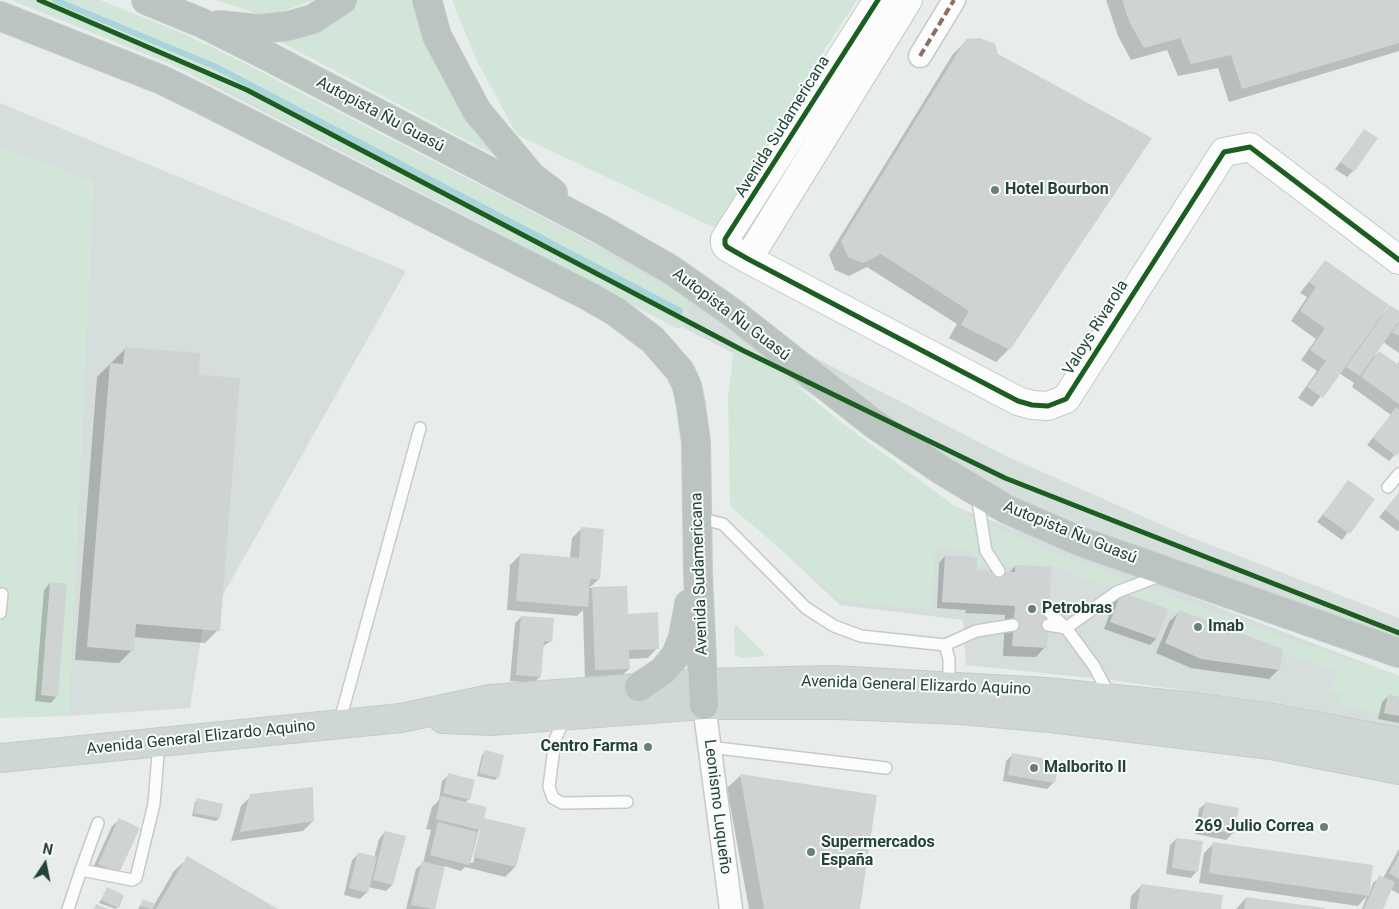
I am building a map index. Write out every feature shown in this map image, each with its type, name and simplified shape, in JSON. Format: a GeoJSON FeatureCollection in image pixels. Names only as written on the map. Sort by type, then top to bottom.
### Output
{"type":"FeatureCollection","features":[{"type":"Feature","properties":{"kind":"highway","name":"Autopista Ñu Guasú"},"geometry":{"type":"LineString","coordinates":[[146,0],[202,23],[600,229],[670,269],[733,313],[874,424],[941,470],[1006,509],[1082,542],[1399,653]]}},
{"type":"Feature","properties":{"kind":"highway"},"geometry":{"type":"LineString","coordinates":[[202,23],[259,29],[288,26],[313,19],[342,0]]}},
{"type":"Feature","properties":{"kind":"highway"},"geometry":{"type":"LineString","coordinates":[[427,0],[437,36],[477,111],[532,177],[600,229]]}},
{"type":"Feature","properties":{"kind":"highway","name":"Avenida Sudamericana"},"geometry":{"type":"LineString","coordinates":[[0,16],[162,80],[616,312],[653,340],[680,372],[687,386],[696,442],[698,574],[704,694]]}},
{"type":"Feature","properties":{"kind":"highway"},"geometry":{"type":"LineString","coordinates":[[639,687],[663,671],[676,655],[683,637],[686,614],[698,574]]}},
{"type":"Feature","properties":{"kind":"main road","name":"Avenida General Elizardo Aquino"},"geometry":{"type":"LineString","coordinates":[[401,718],[491,721],[566,716],[704,694],[834,680],[1098,697],[1265,717],[1399,742]]}},
{"type":"Feature","properties":{"kind":"main road","name":"Avenida General Elizardo Aquino"},"geometry":{"type":"LineString","coordinates":[[0,758],[401,718],[490,699],[639,687],[839,705],[960,710],[1083,722],[1271,745],[1399,770]]}},
{"type":"Feature","properties":{"kind":"main road"},"geometry":{"type":"LineString","coordinates":[[1083,722],[1098,697]]}},
{"type":"Feature","properties":{"kind":"street","name":"Avenida Sudamericana"},"geometry":{"type":"LineString","coordinates":[[748,259],[727,247],[726,239],[878,0]]}},
{"type":"Feature","properties":{"kind":"street"},"geometry":{"type":"LineString","coordinates":[[748,259],[908,0]]}},
{"type":"Feature","properties":{"kind":"street"},"geometry":{"type":"LineString","coordinates":[[920,56],[954,0]]}},
{"type":"Feature","properties":{"kind":"street","name":"Valoys Rivarola"},"geometry":{"type":"LineString","coordinates":[[748,259],[1018,400],[1032,405],[1048,406],[1066,399],[1224,152],[1250,147],[1399,260]]}},
{"type":"Feature","properties":{"kind":"street","name":"Leonismo Luqueño"},"geometry":{"type":"LineString","coordinates":[[704,694],[731,909]]}},
{"type":"Feature","properties":{"kind":"lane"},"geometry":{"type":"LineString","coordinates":[[339,724],[420,428]]}},
{"type":"Feature","properties":{"kind":"lane"},"geometry":{"type":"LineString","coordinates":[[1388,487],[1399,474]]}},
{"type":"Feature","properties":{"kind":"lane"},"geometry":{"type":"LineString","coordinates":[[976,491],[986,551],[999,572]]}},
{"type":"Feature","properties":{"kind":"lane"},"geometry":{"type":"LineString","coordinates":[[698,518],[723,524],[806,608],[834,626],[861,636],[945,646],[976,631],[1013,625]]}},
{"type":"Feature","properties":{"kind":"lane"},"geometry":{"type":"LineString","coordinates":[[1048,625],[1066,628],[1117,592],[1168,572]]}},
{"type":"Feature","properties":{"kind":"lane"},"geometry":{"type":"LineString","coordinates":[[0,614],[2,594]]}},
{"type":"Feature","properties":{"kind":"lane"},"geometry":{"type":"LineString","coordinates":[[1048,612],[1066,628],[1094,666],[1098,697]]}},
{"type":"Feature","properties":{"kind":"lane"},"geometry":{"type":"LineString","coordinates":[[945,646],[949,659],[949,686]]}},
{"type":"Feature","properties":{"kind":"lane"},"geometry":{"type":"LineString","coordinates":[[566,716],[555,740],[549,787],[553,798],[562,803],[627,802]]}},
{"type":"Feature","properties":{"kind":"lane"},"geometry":{"type":"LineString","coordinates":[[81,870],[132,880],[136,878],[154,804],[159,742]]}},
{"type":"Feature","properties":{"kind":"lane"},"geometry":{"type":"LineString","coordinates":[[710,747],[886,768]]}},
{"type":"Feature","properties":{"kind":"lane"},"geometry":{"type":"LineString","coordinates":[[68,909],[98,823]]}},
{"type":"Feature","properties":{"kind":"shaded area"},"geometry":{"type":"Polygon","coordinates":[[[206,44],[1006,456],[1185,535],[1399,618],[1399,653],[1171,565],[995,488],[192,75],[206,44]]]}},
{"type":"Feature","properties":{"kind":"shaded area"},"geometry":{"type":"Polygon","coordinates":[[[0,103],[406,271],[202,632],[190,708],[68,716],[93,182],[0,147],[0,103]]]}},
{"type":"Feature","properties":{"kind":"shaded area"},"geometry":{"type":"Polygon","coordinates":[[[736,423],[1399,676],[1399,729],[1294,706],[1119,681],[966,665],[963,620],[840,605],[743,514],[736,423]]]}},
{"type":"Feature","properties":{"kind":"green space"},"geometry":{"type":"Polygon","coordinates":[[[11,0],[100,0],[182,33],[248,65],[589,244],[650,279],[682,293],[687,299],[689,307],[683,325],[680,328],[676,328],[242,97],[170,64],[11,0]]]}},
{"type":"Feature","properties":{"kind":"green space"},"geometry":{"type":"Polygon","coordinates":[[[216,0],[313,0],[279,13],[258,14],[216,0]]]}},
{"type":"Feature","properties":{"kind":"green space"},"geometry":{"type":"Polygon","coordinates":[[[354,0],[416,0],[496,156],[275,39],[354,0]]]}},
{"type":"Feature","properties":{"kind":"green space"},"geometry":{"type":"Polygon","coordinates":[[[452,0],[857,0],[817,61],[715,228],[517,135],[476,59],[452,0]]]}},
{"type":"Feature","properties":{"kind":"green space"},"geometry":{"type":"Polygon","coordinates":[[[0,147],[93,182],[68,716],[0,718],[0,147]]]}},
{"type":"Feature","properties":{"kind":"green space"},"geometry":{"type":"Polygon","coordinates":[[[736,336],[838,420],[967,515],[1050,551],[1276,635],[1399,676],[1399,718],[1340,705],[1342,695],[1331,690],[1337,672],[1050,565],[975,566],[974,551],[935,548],[932,610],[840,600],[730,506],[728,396],[736,336]]]}},
{"type":"Feature","properties":{"kind":"green space"},"geometry":{"type":"Polygon","coordinates":[[[736,625],[764,653],[764,656],[742,658],[735,655],[734,628],[736,625]]]}},
{"type":"Feature","properties":{"kind":"building"},"geometry":{"type":"Polygon","coordinates":[[[1122,0],[1399,0],[1399,43],[1242,89],[1231,55],[1191,64],[1180,38],[1144,48],[1130,23],[1122,0]]]}},
{"type":"Feature","properties":{"kind":"building","name":"Hotel Bourbon"},"geometry":{"type":"Polygon","coordinates":[[[980,38],[995,44],[998,54],[1152,138],[1010,350],[961,325],[969,311],[881,254],[863,263],[848,257],[841,241],[966,39],[980,38]]]}},
{"type":"Feature","properties":{"kind":"building"},"geometry":{"type":"Polygon","coordinates":[[[1364,129],[1378,138],[1354,172],[1341,162],[1364,129]]]}},
{"type":"Feature","properties":{"kind":"building"},"geometry":{"type":"Polygon","coordinates":[[[1325,260],[1389,305],[1323,398],[1307,387],[1326,361],[1310,350],[1325,328],[1300,311],[1316,287],[1309,282],[1325,260]]]}},
{"type":"Feature","properties":{"kind":"building"},"geometry":{"type":"Polygon","coordinates":[[[1390,305],[1399,311],[1399,321],[1360,376],[1346,367],[1390,305]]]}},
{"type":"Feature","properties":{"kind":"building"},"geometry":{"type":"Polygon","coordinates":[[[1399,323],[1399,336],[1392,332],[1399,323]]]}},
{"type":"Feature","properties":{"kind":"building"},"geometry":{"type":"Polygon","coordinates":[[[125,347],[200,353],[199,375],[240,378],[220,631],[136,624],[134,651],[87,647],[110,363],[123,364],[125,347]]]}},
{"type":"Feature","properties":{"kind":"building"},"geometry":{"type":"Polygon","coordinates":[[[1379,351],[1399,365],[1399,404],[1361,377],[1379,351]]]}},
{"type":"Feature","properties":{"kind":"building"},"geometry":{"type":"Polygon","coordinates":[[[1396,407],[1399,410],[1399,452],[1396,456],[1373,438],[1396,407]]]}},
{"type":"Feature","properties":{"kind":"building"},"geometry":{"type":"Polygon","coordinates":[[[1348,480],[1375,499],[1350,534],[1323,515],[1348,480]]]}},
{"type":"Feature","properties":{"kind":"building"},"geometry":{"type":"Polygon","coordinates":[[[1399,492],[1399,521],[1385,510],[1399,492]]]}},
{"type":"Feature","properties":{"kind":"building"},"geometry":{"type":"Polygon","coordinates":[[[581,527],[604,529],[600,579],[590,579],[588,607],[516,601],[520,553],[579,558],[581,527]]]}},
{"type":"Feature","properties":{"kind":"building","name":"Petrobras"},"geometry":{"type":"Polygon","coordinates":[[[945,555],[977,557],[977,570],[1015,572],[1015,565],[1051,567],[1047,648],[1012,646],[1015,606],[942,602],[945,555]]]}},
{"type":"Feature","properties":{"kind":"building"},"geometry":{"type":"Polygon","coordinates":[[[50,582],[67,584],[58,697],[41,695],[50,582]]]}},
{"type":"Feature","properties":{"kind":"building"},"geometry":{"type":"Polygon","coordinates":[[[627,586],[628,614],[658,612],[659,649],[629,650],[630,669],[595,670],[592,587],[627,586]]]}},
{"type":"Feature","properties":{"kind":"building"},"geometry":{"type":"Polygon","coordinates":[[[1121,592],[1168,609],[1157,639],[1110,622],[1121,592]]]}},
{"type":"Feature","properties":{"kind":"building","name":"Imab"},"geometry":{"type":"Polygon","coordinates":[[[1179,610],[1283,649],[1280,670],[1201,659],[1165,643],[1179,610]]]}},
{"type":"Feature","properties":{"kind":"building"},"geometry":{"type":"Polygon","coordinates":[[[521,616],[554,618],[552,642],[544,641],[541,677],[516,675],[521,616]]]}},
{"type":"Feature","properties":{"kind":"building"},"geometry":{"type":"Polygon","coordinates":[[[1388,694],[1399,697],[1399,716],[1384,713],[1388,694]]]}},
{"type":"Feature","properties":{"kind":"building"},"geometry":{"type":"Polygon","coordinates":[[[485,750],[504,755],[499,778],[479,773],[485,750]]]}},
{"type":"Feature","properties":{"kind":"building","name":"Malborito II"},"geometry":{"type":"Polygon","coordinates":[[[1012,753],[1059,761],[1055,783],[1008,775],[1012,753]]]}},
{"type":"Feature","properties":{"kind":"building"},"geometry":{"type":"Polygon","coordinates":[[[448,773],[475,780],[470,800],[443,793],[448,773]]]}},
{"type":"Feature","properties":{"kind":"building","name":"Supermercados España"},"geometry":{"type":"Polygon","coordinates":[[[740,774],[877,795],[860,909],[764,909],[740,774]]]}},
{"type":"Feature","properties":{"kind":"building"},"geometry":{"type":"Polygon","coordinates":[[[313,787],[314,821],[240,832],[250,794],[313,787]]]}},
{"type":"Feature","properties":{"kind":"building"},"geometry":{"type":"Polygon","coordinates":[[[441,796],[487,807],[484,818],[526,828],[516,867],[473,857],[480,830],[436,819],[441,796]]]}},
{"type":"Feature","properties":{"kind":"building"},"geometry":{"type":"Polygon","coordinates":[[[197,798],[223,804],[220,818],[194,813],[197,798]]]}},
{"type":"Feature","properties":{"kind":"building"},"geometry":{"type":"Polygon","coordinates":[[[1205,802],[1239,808],[1234,834],[1200,827],[1205,802]]]}},
{"type":"Feature","properties":{"kind":"building"},"geometry":{"type":"Polygon","coordinates":[[[119,818],[140,828],[119,873],[98,864],[119,818]]]}},
{"type":"Feature","properties":{"kind":"building"},"geometry":{"type":"Polygon","coordinates":[[[438,822],[477,832],[469,865],[430,855],[438,822]]]}},
{"type":"Feature","properties":{"kind":"building"},"geometry":{"type":"Polygon","coordinates":[[[385,831],[406,836],[393,885],[373,880],[385,831]]]}},
{"type":"Feature","properties":{"kind":"building"},"geometry":{"type":"Polygon","coordinates":[[[1176,838],[1203,841],[1198,872],[1172,868],[1176,838]]]}},
{"type":"Feature","properties":{"kind":"building"},"geometry":{"type":"Polygon","coordinates":[[[1213,842],[1373,865],[1369,896],[1209,873],[1213,842]]]}},
{"type":"Feature","properties":{"kind":"building"},"geometry":{"type":"Polygon","coordinates":[[[358,852],[377,857],[368,893],[349,888],[358,852]]]}},
{"type":"Feature","properties":{"kind":"building"},"geometry":{"type":"Polygon","coordinates":[[[1399,855],[1399,879],[1389,873],[1399,855]]]}},
{"type":"Feature","properties":{"kind":"building"},"geometry":{"type":"Polygon","coordinates":[[[187,856],[278,909],[156,909],[187,856]]]}},
{"type":"Feature","properties":{"kind":"building"},"geometry":{"type":"Polygon","coordinates":[[[422,861],[445,867],[435,909],[411,905],[422,861]]]}},
{"type":"Feature","properties":{"kind":"building"},"geometry":{"type":"Polygon","coordinates":[[[1379,875],[1395,882],[1383,909],[1364,909],[1379,875]]]}},
{"type":"Feature","properties":{"kind":"building"},"geometry":{"type":"Polygon","coordinates":[[[1141,884],[1223,895],[1221,909],[1137,909],[1141,884]]]}},
{"type":"Feature","properties":{"kind":"building"},"geometry":{"type":"Polygon","coordinates":[[[107,887],[124,895],[119,908],[101,900],[107,887]]]}},
{"type":"Feature","properties":{"kind":"building"},"geometry":{"type":"Polygon","coordinates":[[[1246,897],[1325,908],[1244,909],[1246,897]]]}},
{"type":"Feature","properties":{"kind":"building"},"geometry":{"type":"Polygon","coordinates":[[[143,899],[155,904],[152,909],[140,906],[143,899]]]}},
{"type":"Feature","properties":{"kind":"building"},"geometry":{"type":"Polygon","coordinates":[[[96,904],[108,909],[94,909],[96,904]]]}},
{"type":"Feature","properties":{"kind":"waterway"},"geometry":{"type":"LineString","coordinates":[[55,0],[216,67],[680,311]]}},
{"type":"Feature","properties":{"kind":"marked path"},"geometry":{"type":"LineString","coordinates":[[920,56],[954,0]]}},
{"type":"Feature","properties":{"kind":"cycle path"},"geometry":{"type":"LineString","coordinates":[[39,0],[247,90],[744,351],[1005,478],[1399,633]]}},
{"type":"Feature","properties":{"kind":"cycle path"},"geometry":{"type":"LineString","coordinates":[[878,0],[725,239],[725,244],[748,259],[1018,401],[1032,405],[1048,406],[1066,399],[1224,152],[1250,147],[1399,260]]}},
{"type":"Feature","properties":{"kind":"place","name":"Hotel Bourbon"},"geometry":{"type":"Point","coordinates":[995,190]}},
{"type":"Feature","properties":{"kind":"place","name":"Petrobras"},"geometry":{"type":"Point","coordinates":[1032,609]}},
{"type":"Feature","properties":{"kind":"place","name":"Imab"},"geometry":{"type":"Point","coordinates":[1198,627]}},
{"type":"Feature","properties":{"kind":"place","name":"Centro Farma"},"geometry":{"type":"Point","coordinates":[648,747]}},
{"type":"Feature","properties":{"kind":"place","name":"Malborito II"},"geometry":{"type":"Point","coordinates":[1034,768]}},
{"type":"Feature","properties":{"kind":"place","name":"269 Julio Correa"},"geometry":{"type":"Point","coordinates":[1324,827]}},
{"type":"Feature","properties":{"kind":"place","name":"Supermercados España"},"geometry":{"type":"Point","coordinates":[811,852]}}]}
